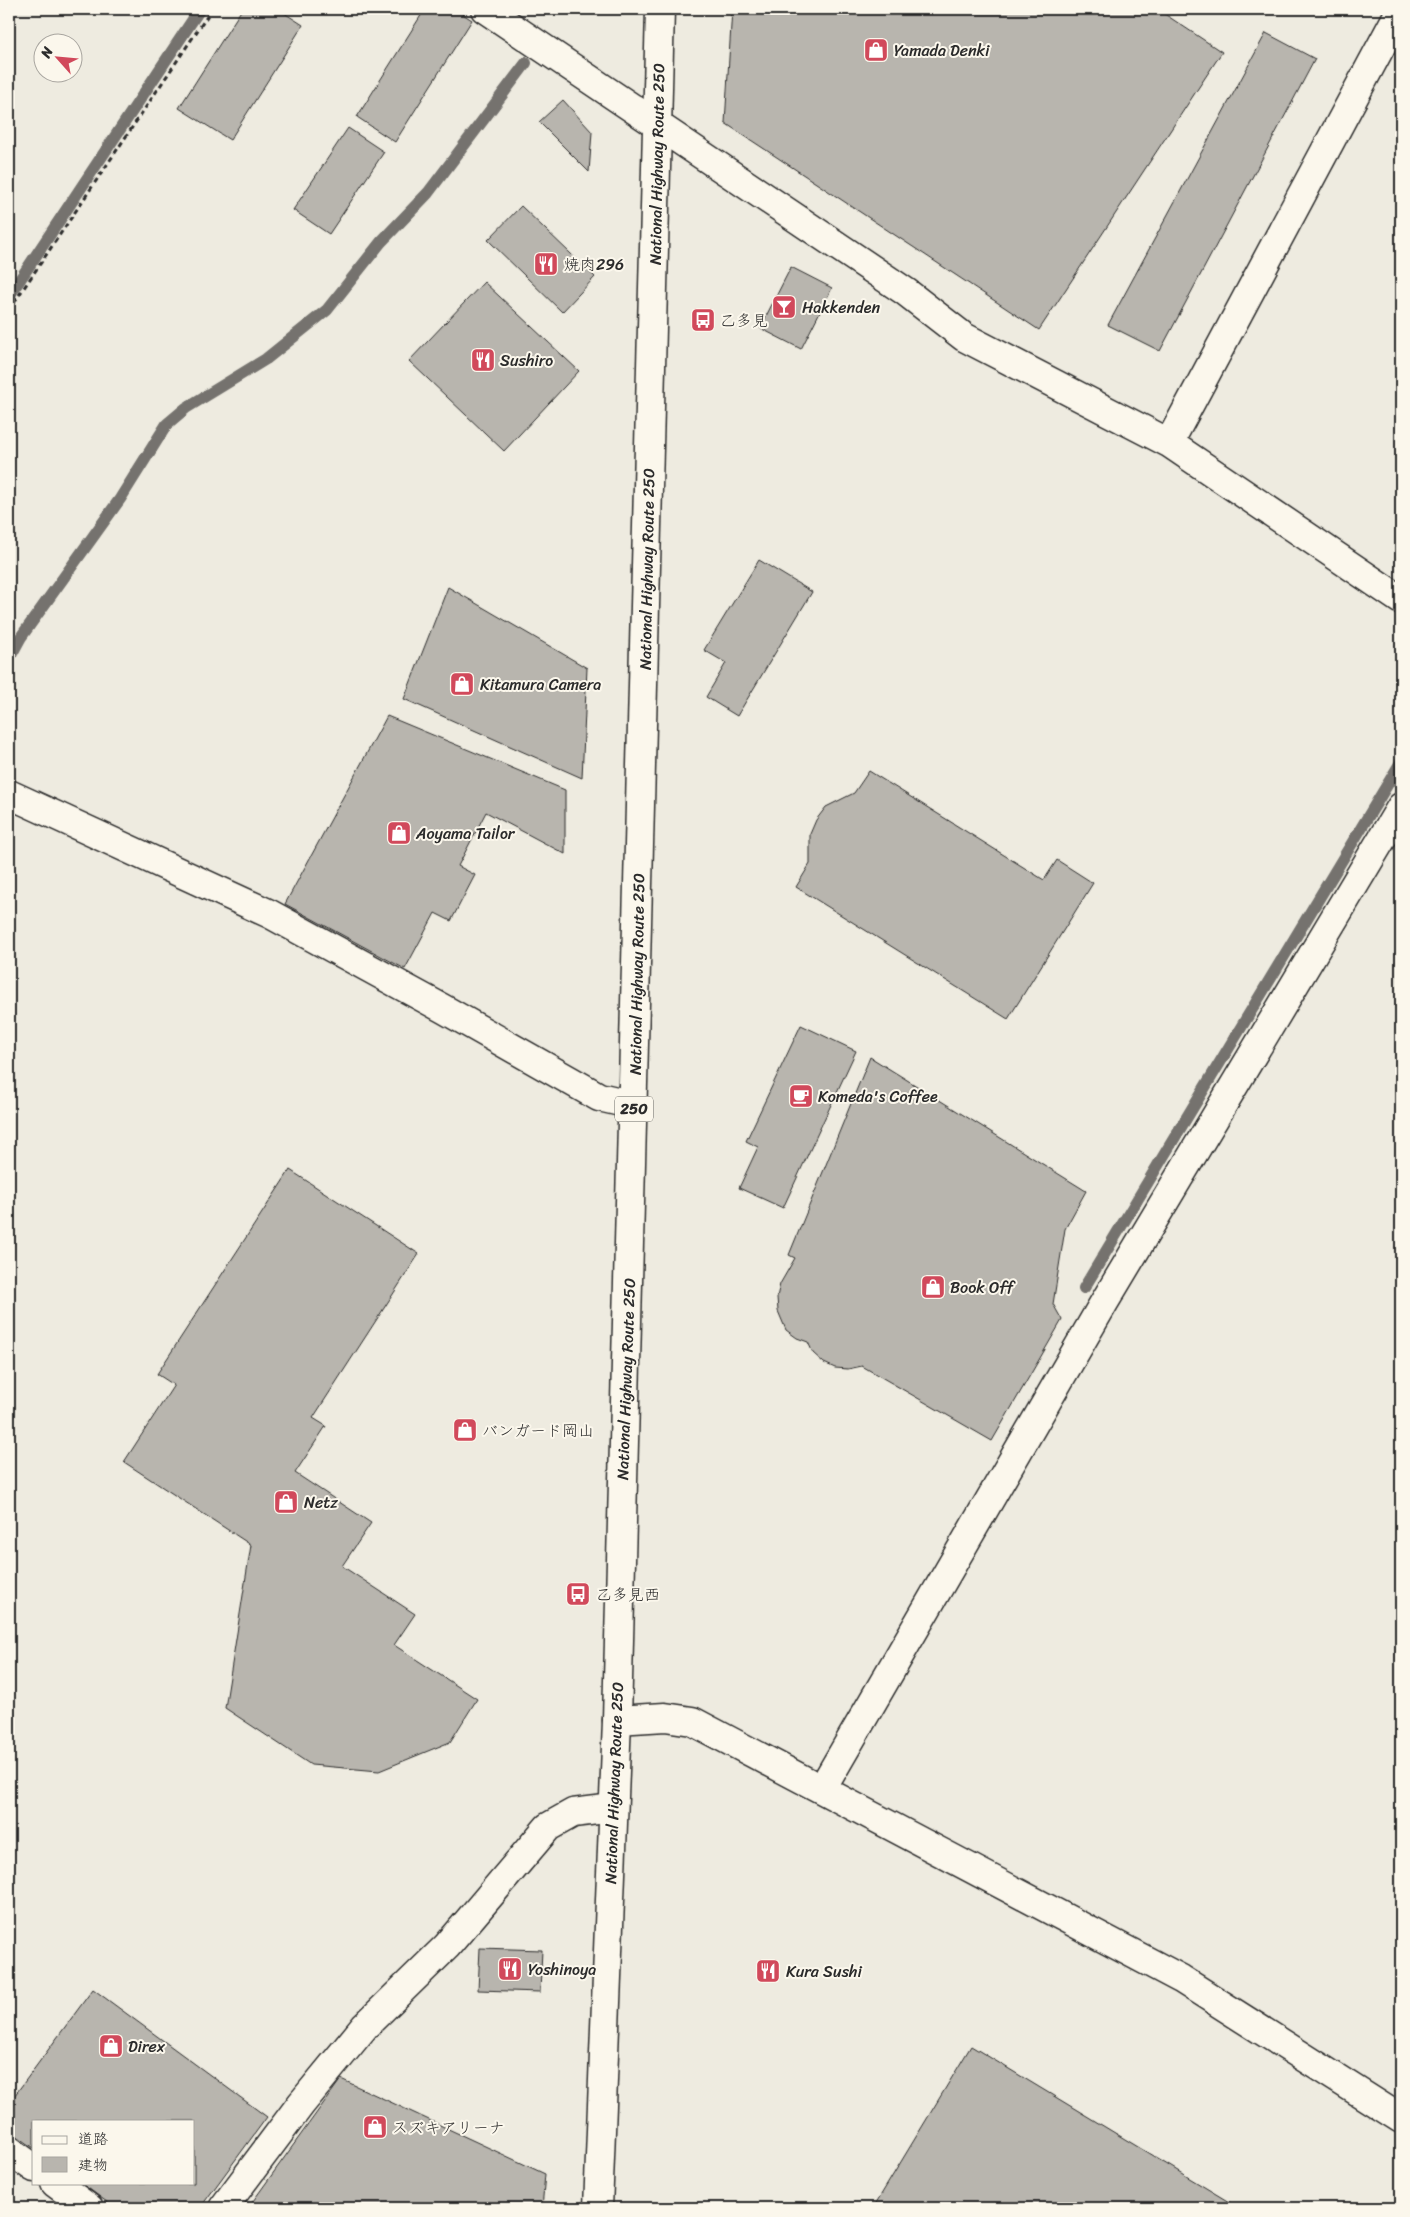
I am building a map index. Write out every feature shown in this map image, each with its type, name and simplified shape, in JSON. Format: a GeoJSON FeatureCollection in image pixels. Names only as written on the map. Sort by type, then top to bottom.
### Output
{"type":"FeatureCollection","features":[{"type":"Feature","properties":{"kind":"main road"},"geometry":{"type":"LineString","coordinates":[[485,9],[906,292],[964,337],[1169,443],[1401,600]]}},
{"type":"Feature","properties":{"kind":"main road","name":"National Highway Route 250"},"geometry":{"type":"LineString","coordinates":[[598,2208],[617,1720],[634,1106],[660,9]]}},
{"type":"Feature","properties":{"kind":"main road"},"geometry":{"type":"LineString","coordinates":[[1169,443],[1401,9]]}},
{"type":"Feature","properties":{"kind":"main road"},"geometry":{"type":"LineString","coordinates":[[9,794],[270,914],[599,1097],[634,1106]]}},
{"type":"Feature","properties":{"kind":"main road"},"geometry":{"type":"LineString","coordinates":[[822,1789],[1110,1292],[1401,807]]}},
{"type":"Feature","properties":{"kind":"main road"},"geometry":{"type":"LineString","coordinates":[[617,1720],[665,1717],[692,1721],[1181,1979],[1401,2119]]}},
{"type":"Feature","properties":{"kind":"main road"},"geometry":{"type":"LineString","coordinates":[[223,2208],[301,2104],[365,2026],[447,1946],[548,1827],[573,1813],[614,1808]]}},
{"type":"Feature","properties":{"kind":"main road"},"geometry":{"type":"LineString","coordinates":[[9,2150],[32,2167]]}},
{"type":"Feature","properties":{"kind":"main road"},"geometry":{"type":"LineString","coordinates":[[56,2184],[89,2208]]}},
{"type":"Feature","properties":{"kind":"path"},"geometry":{"type":"LineString","coordinates":[[9,310],[212,9]]}},
{"type":"Feature","properties":{"kind":"building"},"geometry":{"type":"Polygon","coordinates":[[[242,9],[278,9],[303,25],[230,140],[179,108],[242,9]]]}},
{"type":"Feature","properties":{"kind":"building"},"geometry":{"type":"Polygon","coordinates":[[[425,9],[455,9],[472,20],[395,142],[357,117],[425,9]]]}},
{"type":"Feature","properties":{"kind":"building"},"geometry":{"type":"Polygon","coordinates":[[[732,9],[1157,9],[1222,52],[1039,330],[725,123],[732,9]]]}},
{"type":"Feature","properties":{"kind":"building"},"geometry":{"type":"Polygon","coordinates":[[[1266,33],[1315,59],[1160,351],[1108,325],[1266,33]]]}},
{"type":"Feature","properties":{"kind":"building"},"geometry":{"type":"Polygon","coordinates":[[[563,100],[592,132],[589,172],[539,122],[563,100]]]}},
{"type":"Feature","properties":{"kind":"building"},"geometry":{"type":"Polygon","coordinates":[[[348,128],[384,152],[329,234],[293,210],[348,128]]]}},
{"type":"Feature","properties":{"kind":"building"},"geometry":{"type":"Polygon","coordinates":[[[521,206],[595,277],[562,312],[488,240],[521,206]]]}},
{"type":"Feature","properties":{"kind":"building"},"geometry":{"type":"Polygon","coordinates":[[[791,267],[832,288],[801,349],[760,328],[791,267]]]}},
{"type":"Feature","properties":{"kind":"building"},"geometry":{"type":"Polygon","coordinates":[[[484,282],[579,371],[504,451],[409,361],[484,282]]]}},
{"type":"Feature","properties":{"kind":"building"},"geometry":{"type":"Polygon","coordinates":[[[759,560],[812,592],[737,716],[706,697],[726,663],[704,650],[759,560]]]}},
{"type":"Feature","properties":{"kind":"building"},"geometry":{"type":"Polygon","coordinates":[[[448,587],[587,668],[582,778],[404,699],[448,587]]]}},
{"type":"Feature","properties":{"kind":"building","name":"Aoyama Tailor"},"geometry":{"type":"Polygon","coordinates":[[[387,716],[565,790],[565,854],[486,812],[458,866],[475,875],[451,921],[435,913],[405,969],[285,904],[387,716]]]}},
{"type":"Feature","properties":{"kind":"building"},"geometry":{"type":"Polygon","coordinates":[[[869,771],[1044,880],[1057,860],[1093,883],[1008,1019],[796,887],[810,864],[810,834],[816,820],[826,807],[854,793],[869,771]]]}},
{"type":"Feature","properties":{"kind":"building","name":"Komeda's Coffee"},"geometry":{"type":"Polygon","coordinates":[[[801,1025],[856,1051],[783,1208],[739,1188],[758,1147],[746,1141],[801,1025]]]}},
{"type":"Feature","properties":{"kind":"building"},"geometry":{"type":"Polygon","coordinates":[[[870,1057],[1086,1191],[1065,1229],[1053,1304],[1062,1320],[992,1441],[862,1366],[848,1369],[835,1368],[824,1363],[813,1353],[808,1342],[797,1338],[786,1330],[778,1311],[777,1297],[780,1284],[795,1258],[789,1255],[870,1057]]]}},
{"type":"Feature","properties":{"kind":"building"},"geometry":{"type":"Polygon","coordinates":[[[290,1170],[419,1254],[313,1418],[326,1426],[295,1473],[371,1523],[342,1566],[415,1614],[394,1645],[477,1699],[450,1742],[379,1771],[311,1765],[225,1708],[251,1545],[124,1462],[174,1385],[157,1374],[290,1170]]]}},
{"type":"Feature","properties":{"kind":"building"},"geometry":{"type":"Polygon","coordinates":[[[480,1948],[542,1950],[540,1992],[478,1990],[480,1948]]]}},
{"type":"Feature","properties":{"kind":"building","name":"Direx"},"geometry":{"type":"Polygon","coordinates":[[[93,1989],[267,2117],[200,2208],[115,2208],[82,2184],[195,2184],[195,2120],[32,2120],[32,2147],[9,2130],[9,2103],[93,1989]]]}},
{"type":"Feature","properties":{"kind":"building"},"geometry":{"type":"Polygon","coordinates":[[[971,2046],[1239,2208],[873,2208],[971,2046]]]}},
{"type":"Feature","properties":{"kind":"building","name":"スズキアリーナ"},"geometry":{"type":"Polygon","coordinates":[[[341,2079],[545,2174],[542,2208],[248,2208],[341,2079]]]}},
{"type":"Feature","properties":{"kind":"waterway"},"geometry":{"type":"LineString","coordinates":[[9,296],[200,9]]}},
{"type":"Feature","properties":{"kind":"waterway"},"geometry":{"type":"LineString","coordinates":[[9,659],[21,637],[120,499],[167,424],[186,408],[266,359],[327,310],[381,242],[428,193],[526,63]]}},
{"type":"Feature","properties":{"kind":"waterway"},"geometry":{"type":"LineString","coordinates":[[1084,1288],[1401,762]]}},
{"type":"Feature","properties":{"kind":"place","name":"Yamada Denki"},"geometry":{"type":"Point","coordinates":[876,50]}},
{"type":"Feature","properties":{"kind":"place","name":"焼肉296"},"geometry":{"type":"Point","coordinates":[546,264]}},
{"type":"Feature","properties":{"kind":"place","name":"Hakkenden"},"geometry":{"type":"Point","coordinates":[784,307]}},
{"type":"Feature","properties":{"kind":"place","name":"乙多見"},"geometry":{"type":"Point","coordinates":[703,320]}},
{"type":"Feature","properties":{"kind":"place","name":"Sushiro"},"geometry":{"type":"Point","coordinates":[483,360]}},
{"type":"Feature","properties":{"kind":"place","name":"Kitamura Camera"},"geometry":{"type":"Point","coordinates":[462,684]}},
{"type":"Feature","properties":{"kind":"place","name":"Aoyama Tailor"},"geometry":{"type":"Point","coordinates":[399,833]}},
{"type":"Feature","properties":{"kind":"place","name":"Komeda's Coffee"},"geometry":{"type":"Point","coordinates":[801,1096]}},
{"type":"Feature","properties":{"kind":"place","name":"Book Off"},"geometry":{"type":"Point","coordinates":[933,1287]}},
{"type":"Feature","properties":{"kind":"place","name":"バンガード岡山"},"geometry":{"type":"Point","coordinates":[465,1430]}},
{"type":"Feature","properties":{"kind":"place","name":"Netz"},"geometry":{"type":"Point","coordinates":[286,1502]}},
{"type":"Feature","properties":{"kind":"place","name":"乙多見西"},"geometry":{"type":"Point","coordinates":[578,1594]}},
{"type":"Feature","properties":{"kind":"place","name":"Yoshinoya"},"geometry":{"type":"Point","coordinates":[510,1969]}},
{"type":"Feature","properties":{"kind":"place","name":"Kura Sushi"},"geometry":{"type":"Point","coordinates":[768,1971]}},
{"type":"Feature","properties":{"kind":"place","name":"Direx"},"geometry":{"type":"Point","coordinates":[111,2046]}},
{"type":"Feature","properties":{"kind":"place","name":"スズキアリーナ"},"geometry":{"type":"Point","coordinates":[375,2127]}}]}
